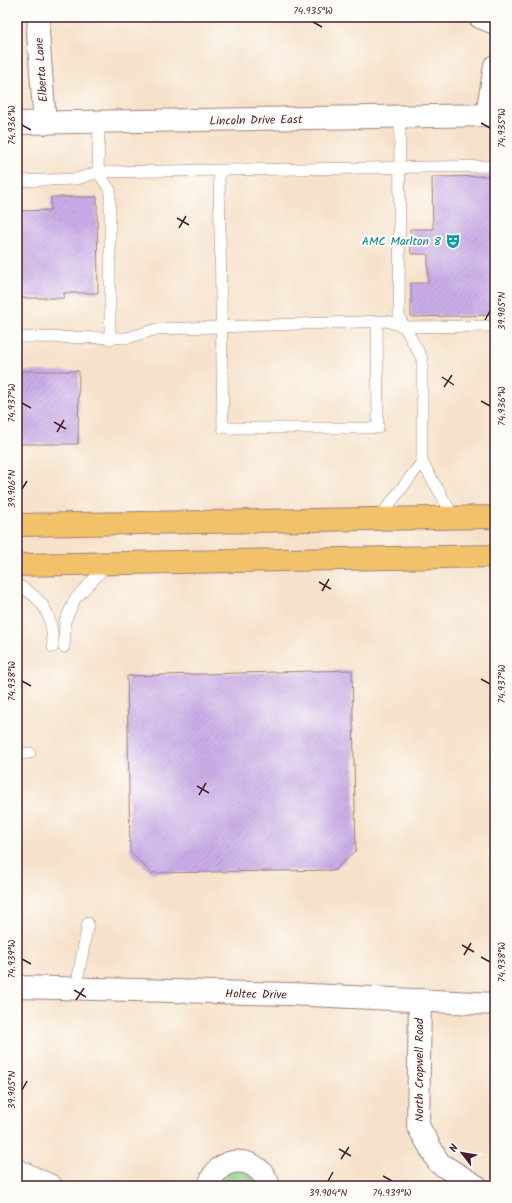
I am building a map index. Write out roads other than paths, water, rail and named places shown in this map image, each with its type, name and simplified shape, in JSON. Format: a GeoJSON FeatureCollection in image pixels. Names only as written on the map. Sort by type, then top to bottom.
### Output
{"type":"FeatureCollection","features":[{"type":"Feature","properties":{"kind":"highway"},"geometry":{"type":"LineString","coordinates":[[17,525],[495,517]]}},
{"type":"Feature","properties":{"kind":"highway"},"geometry":{"type":"LineString","coordinates":[[17,565],[495,556]]}},
{"type":"Feature","properties":{"kind":"street","name":"Elberta Lane"},"geometry":{"type":"LineString","coordinates":[[39,17],[38,33],[45,122]]}},
{"type":"Feature","properties":{"kind":"street"},"geometry":{"type":"LineString","coordinates":[[480,17],[495,23]]}},
{"type":"Feature","properties":{"kind":"street"},"geometry":{"type":"LineString","coordinates":[[491,115],[495,66]]}},
{"type":"Feature","properties":{"kind":"street","name":"Lincoln Drive East"},"geometry":{"type":"LineString","coordinates":[[17,122],[400,118],[491,115]]}},
{"type":"Feature","properties":{"kind":"street","name":"Holtec Drive"},"geometry":{"type":"LineString","coordinates":[[17,987],[420,1000],[495,1004]]}},
{"type":"Feature","properties":{"kind":"street","name":"North Cropwell Road"},"geometry":{"type":"LineString","coordinates":[[420,1000],[418,1126],[439,1162],[476,1186]]}},
{"type":"Feature","properties":{"kind":"street"},"geometry":{"type":"LineString","coordinates":[[209,1186],[213,1176],[221,1167],[239,1162],[250,1164],[259,1169],[266,1178],[269,1186]]}},
{"type":"Feature","properties":{"kind":"street"},"geometry":{"type":"LineString","coordinates":[[17,1170],[51,1186]]}},
{"type":"Feature","properties":{"kind":"lane"},"geometry":{"type":"LineString","coordinates":[[400,118],[399,317],[422,358],[422,462],[454,518]]}},
{"type":"Feature","properties":{"kind":"lane"},"geometry":{"type":"LineString","coordinates":[[99,122],[98,172],[110,190],[110,338]]}},
{"type":"Feature","properties":{"kind":"lane"},"geometry":{"type":"LineString","coordinates":[[17,181],[77,179],[98,172],[495,166]]}},
{"type":"Feature","properties":{"kind":"lane"},"geometry":{"type":"LineString","coordinates":[[219,170],[223,428],[378,428],[377,321]]}},
{"type":"Feature","properties":{"kind":"lane"},"geometry":{"type":"LineString","coordinates":[[17,337],[127,338],[157,329],[377,321],[387,321],[405,327],[495,326]]}},
{"type":"Feature","properties":{"kind":"lane"},"geometry":{"type":"LineString","coordinates":[[378,519],[422,462]]}},
{"type":"Feature","properties":{"kind":"lane"},"geometry":{"type":"LineString","coordinates":[[17,585],[32,595],[48,613],[59,647],[65,621],[75,599],[110,563]]}},
{"type":"Feature","properties":{"kind":"lane"},"geometry":{"type":"LineString","coordinates":[[17,754],[30,753]]}},
{"type":"Feature","properties":{"kind":"lane"},"geometry":{"type":"LineString","coordinates":[[76,988],[88,923]]}},
{"type":"Feature","properties":{"kind":"place","name":"AMC Marlton 8"},"geometry":{"type":"Point","coordinates":[453,241]}}]}
